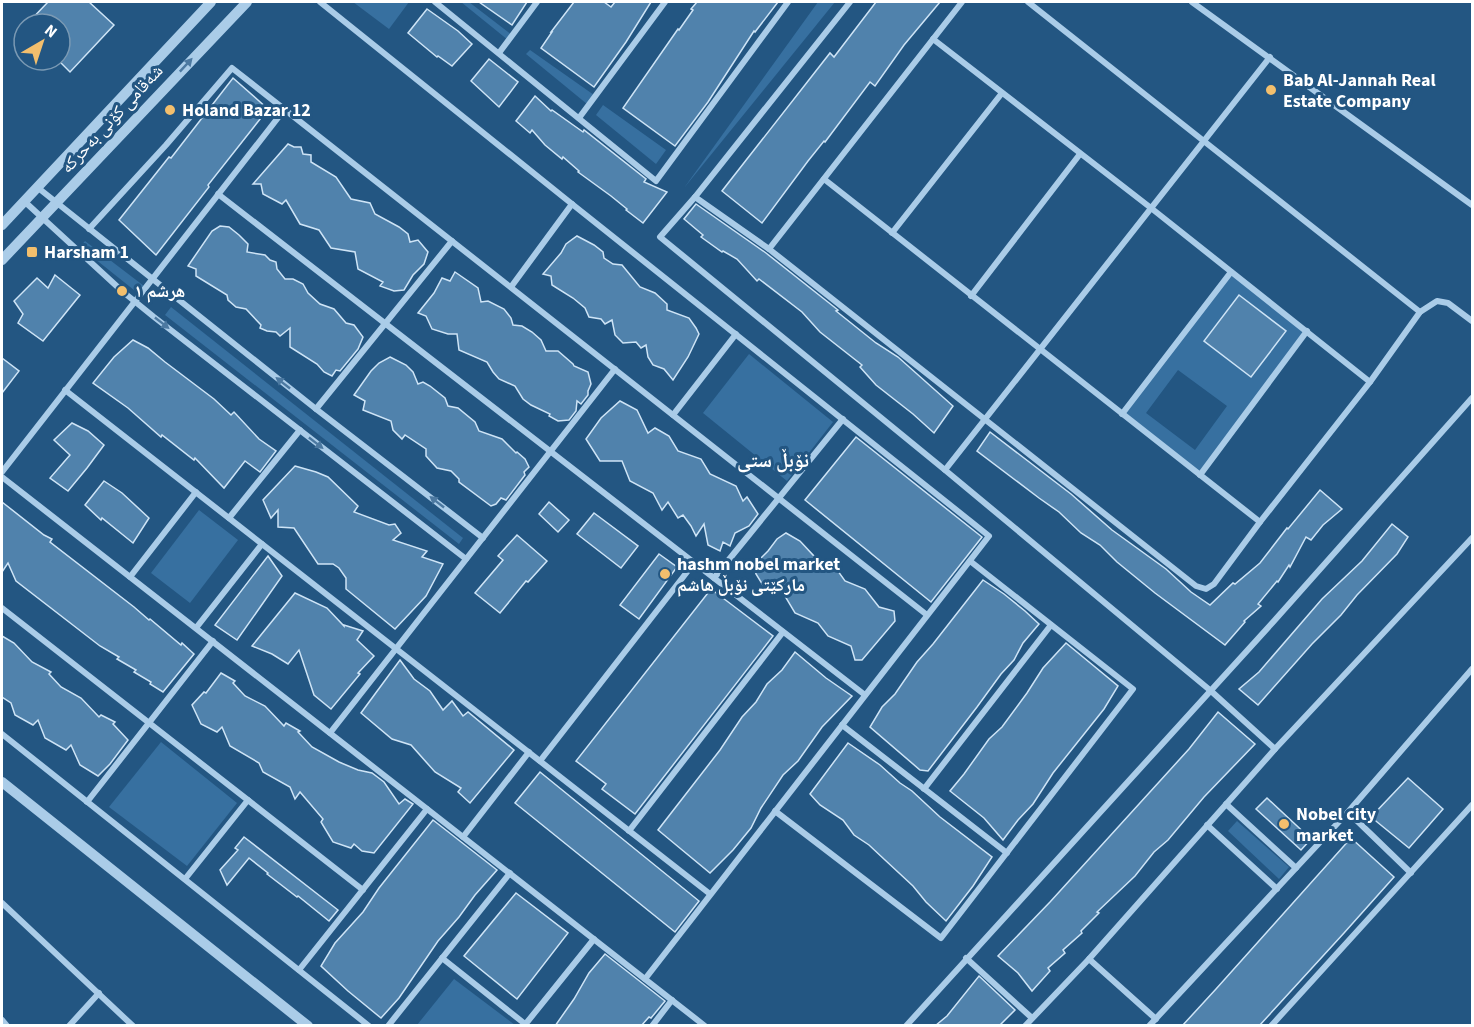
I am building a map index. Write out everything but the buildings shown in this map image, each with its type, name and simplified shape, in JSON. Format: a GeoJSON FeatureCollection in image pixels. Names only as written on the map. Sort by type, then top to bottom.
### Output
{"type":"FeatureCollection","features":[{"type":"Feature","properties":{"kind":"street","name":"شەقامی کۆنی بەحرکە"},"geometry":{"type":"LineString","coordinates":[[2,225],[211,2]]}},
{"type":"Feature","properties":{"kind":"street","name":"شەقامی کۆنی بەحرکە"},"geometry":{"type":"LineString","coordinates":[[2,260],[247,2]]}},
{"type":"Feature","properties":{"kind":"street"},"geometry":{"type":"LineString","coordinates":[[320,2],[989,536],[645,979]]}},
{"type":"Feature","properties":{"kind":"street"},"geometry":{"type":"LineString","coordinates":[[435,2],[656,181],[788,2]]}},
{"type":"Feature","properties":{"kind":"street"},"geometry":{"type":"LineString","coordinates":[[499,54],[537,2]]}},
{"type":"Feature","properties":{"kind":"street"},"geometry":{"type":"LineString","coordinates":[[579,118],[665,2]]}},
{"type":"Feature","properties":{"kind":"street"},"geometry":{"type":"LineString","coordinates":[[850,2],[695,197],[660,237],[1211,691],[1275,749]]}},
{"type":"Feature","properties":{"kind":"street"},"geometry":{"type":"LineString","coordinates":[[769,249],[962,2]]}},
{"type":"Feature","properties":{"kind":"street"},"geometry":{"type":"LineString","coordinates":[[1028,2],[1420,312]]}},
{"type":"Feature","properties":{"kind":"street"},"geometry":{"type":"LineString","coordinates":[[1192,2],[1473,205]]}},
{"type":"Feature","properties":{"kind":"street"},"geometry":{"type":"LineString","coordinates":[[933,39],[1370,382]]}},
{"type":"Feature","properties":{"kind":"street"},"geometry":{"type":"LineString","coordinates":[[945,470],[1270,57]]}},
{"type":"Feature","properties":{"kind":"street"},"geometry":{"type":"LineString","coordinates":[[89,229],[232,68],[927,615]]}},
{"type":"Feature","properties":{"kind":"street"},"geometry":{"type":"LineString","coordinates":[[892,233],[1002,93]]}},
{"type":"Feature","properties":{"kind":"street"},"geometry":{"type":"LineString","coordinates":[[2,472],[284,110]]}},
{"type":"Feature","properties":{"kind":"street"},"geometry":{"type":"LineString","coordinates":[[971,296],[1080,154]]}},
{"type":"Feature","properties":{"kind":"street"},"geometry":{"type":"LineString","coordinates":[[824,179],[1260,522]]}},
{"type":"Feature","properties":{"kind":"street"},"geometry":{"type":"LineString","coordinates":[[37,187],[316,409],[483,538]]}},
{"type":"Feature","properties":{"kind":"street"},"geometry":{"type":"LineString","coordinates":[[218,194],[865,695]]}},
{"type":"Feature","properties":{"kind":"street"},"geometry":{"type":"LineString","coordinates":[[695,197],[769,249],[1196,586],[1206,589],[1214,584],[1370,382],[1420,312],[1437,301],[1448,303],[1473,321]]}},
{"type":"Feature","properties":{"kind":"street"},"geometry":{"type":"LineString","coordinates":[[24,201],[134,301],[466,559]]}},
{"type":"Feature","properties":{"kind":"street"},"geometry":{"type":"LineString","coordinates":[[510,287],[572,204]]}},
{"type":"Feature","properties":{"kind":"street"},"geometry":{"type":"LineString","coordinates":[[316,409],[452,241]]}},
{"type":"Feature","properties":{"kind":"street"},"geometry":{"type":"LineString","coordinates":[[1122,414],[1231,272]]}},
{"type":"Feature","properties":{"kind":"street"},"geometry":{"type":"LineString","coordinates":[[1200,475],[1307,331]]}},
{"type":"Feature","properties":{"kind":"street"},"geometry":{"type":"LineString","coordinates":[[673,415],[736,334]]}},
{"type":"Feature","properties":{"kind":"street"},"geometry":{"type":"LineString","coordinates":[[330,733],[615,369]]}},
{"type":"Feature","properties":{"kind":"street"},"geometry":{"type":"LineString","coordinates":[[65,390],[710,894]]}},
{"type":"Feature","properties":{"kind":"street"},"geometry":{"type":"LineString","coordinates":[[906,1026],[1211,691],[1473,398]]}},
{"type":"Feature","properties":{"kind":"street"},"geometry":{"type":"LineString","coordinates":[[714,578],[843,419]]}},
{"type":"Feature","properties":{"kind":"street"},"geometry":{"type":"LineString","coordinates":[[229,518],[300,430]]}},
{"type":"Feature","properties":{"kind":"street"},"geometry":{"type":"LineString","coordinates":[[2,477],[705,1026]]}},
{"type":"Feature","properties":{"kind":"street"},"geometry":{"type":"LineString","coordinates":[[130,577],[196,492]]}},
{"type":"Feature","properties":{"kind":"street"},"geometry":{"type":"LineString","coordinates":[[1025,1026],[1089,959],[1275,749],[1473,538]]}},
{"type":"Feature","properties":{"kind":"street"},"geometry":{"type":"LineString","coordinates":[[196,628],[262,544]]}},
{"type":"Feature","properties":{"kind":"street"},"geometry":{"type":"LineString","coordinates":[[1466,545],[1473,550]]}},
{"type":"Feature","properties":{"kind":"street"},"geometry":{"type":"LineString","coordinates":[[775,811],[941,938],[1133,689],[970,561]]}},
{"type":"Feature","properties":{"kind":"street"},"geometry":{"type":"LineString","coordinates":[[540,761],[694,563]]}},
{"type":"Feature","properties":{"kind":"street"},"geometry":{"type":"LineString","coordinates":[[2,608],[363,890]]}},
{"type":"Feature","properties":{"kind":"street"},"geometry":{"type":"LineString","coordinates":[[924,789],[1052,625]]}},
{"type":"Feature","properties":{"kind":"street"},"geometry":{"type":"LineString","coordinates":[[629,831],[783,632]]}},
{"type":"Feature","properties":{"kind":"street"},"geometry":{"type":"LineString","coordinates":[[87,802],[213,641]]}},
{"type":"Feature","properties":{"kind":"street"},"geometry":{"type":"LineString","coordinates":[[1149,1026],[1348,812],[1473,669]]}},
{"type":"Feature","properties":{"kind":"street"},"geometry":{"type":"LineString","coordinates":[[842,725],[1007,853]]}},
{"type":"Feature","properties":{"kind":"street"},"geometry":{"type":"LineString","coordinates":[[2,734],[369,1026]]}},
{"type":"Feature","properties":{"kind":"street"},"geometry":{"type":"LineString","coordinates":[[463,837],[529,752]]}},
{"type":"Feature","properties":{"kind":"street"},"geometry":{"type":"LineString","coordinates":[[2,782],[308,1026]]}},
{"type":"Feature","properties":{"kind":"street"},"geometry":{"type":"LineString","coordinates":[[185,879],[248,800]]}},
{"type":"Feature","properties":{"kind":"street"},"geometry":{"type":"LineString","coordinates":[[1227,804],[1296,868]]}},
{"type":"Feature","properties":{"kind":"street"},"geometry":{"type":"LineString","coordinates":[[1271,1026],[1473,806]]}},
{"type":"Feature","properties":{"kind":"street"},"geometry":{"type":"LineString","coordinates":[[299,970],[427,809]]}},
{"type":"Feature","properties":{"kind":"street"},"geometry":{"type":"LineString","coordinates":[[1348,812],[1411,873]]}},
{"type":"Feature","properties":{"kind":"street"},"geometry":{"type":"LineString","coordinates":[[1207,825],[1277,889]]}},
{"type":"Feature","properties":{"kind":"street"},"geometry":{"type":"LineString","coordinates":[[388,1026],[510,873]]}},
{"type":"Feature","properties":{"kind":"street"},"geometry":{"type":"LineString","coordinates":[[2,904],[133,1026]]}},
{"type":"Feature","properties":{"kind":"street"},"geometry":{"type":"LineString","coordinates":[[442,958],[525,1025],[594,939]]}},
{"type":"Feature","properties":{"kind":"street"},"geometry":{"type":"LineString","coordinates":[[966,958],[1032,1018]]}},
{"type":"Feature","properties":{"kind":"street"},"geometry":{"type":"LineString","coordinates":[[1089,959],[1156,1019]]}},
{"type":"Feature","properties":{"kind":"street"},"geometry":{"type":"LineString","coordinates":[[69,1026],[99,993]]}},
{"type":"Feature","properties":{"kind":"street"},"geometry":{"type":"LineString","coordinates":[[652,1026],[672,1000]]}},
{"type":"Feature","properties":{"kind":"street"},"geometry":{"type":"LineString","coordinates":[[2,1020],[7,1026]]}},
{"type":"Feature","properties":{"kind":"shaded area"},"geometry":{"type":"Polygon","coordinates":[[[353,2],[409,2],[389,29],[353,2]]]}},
{"type":"Feature","properties":{"kind":"shaded area"},"geometry":{"type":"Polygon","coordinates":[[[461,2],[469,2],[512,35],[508,40],[461,2]]]}},
{"type":"Feature","properties":{"kind":"shaded area"},"geometry":{"type":"Polygon","coordinates":[[[818,2],[835,2],[684,188],[818,2]]]}},
{"type":"Feature","properties":{"kind":"shaded area"},"geometry":{"type":"Polygon","coordinates":[[[530,50],[594,95],[587,104],[526,54],[530,50]]]}},
{"type":"Feature","properties":{"kind":"shaded area"},"geometry":{"type":"Polygon","coordinates":[[[603,105],[666,150],[656,164],[596,115],[603,105]]]}},
{"type":"Feature","properties":{"kind":"shaded area"},"geometry":{"type":"Polygon","coordinates":[[[85,241],[144,286],[139,294],[80,247],[85,241]]]}},
{"type":"Feature","properties":{"kind":"shaded area"},"geometry":{"type":"Polygon","coordinates":[[[1231,272],[1307,331],[1200,475],[1122,414],[1231,272]],[[1239,295],[1204,341],[1286,331],[1239,295]],[[1178,370],[1146,413],[1195,450],[1227,406],[1178,370]]]}},
{"type":"Feature","properties":{"kind":"shaded area"},"geometry":{"type":"Polygon","coordinates":[[[171,307],[463,538],[459,544],[165,315],[171,307]]]}},
{"type":"Feature","properties":{"kind":"shaded area"},"geometry":{"type":"Polygon","coordinates":[[[749,354],[833,422],[787,481],[703,413],[749,354]]]}},
{"type":"Feature","properties":{"kind":"shaded area"},"geometry":{"type":"Polygon","coordinates":[[[199,510],[238,540],[190,603],[151,573],[199,510]]]}},
{"type":"Feature","properties":{"kind":"shaded area"},"geometry":{"type":"Polygon","coordinates":[[[161,742],[237,803],[187,866],[109,807],[161,742]]]}},
{"type":"Feature","properties":{"kind":"shaded area"},"geometry":{"type":"Polygon","coordinates":[[[1237,821],[1289,867],[1279,879],[1228,831],[1237,821]]]}},
{"type":"Feature","properties":{"kind":"shaded area"},"geometry":{"type":"Polygon","coordinates":[[[454,979],[515,1025],[417,1025],[454,979]]]}},
{"type":"Feature","properties":{"kind":"place","name":"Bab Al-Jannah Real Estate Company"},"geometry":{"type":"Point","coordinates":[1271,90]}},
{"type":"Feature","properties":{"kind":"place","name":"Holand Bazar 12"},"geometry":{"type":"Point","coordinates":[170,110]}},
{"type":"Feature","properties":{"kind":"place","name":"Harsham 1"},"geometry":{"type":"Point","coordinates":[32,252]}},
{"type":"Feature","properties":{"kind":"place","name":"هرشم ١"},"geometry":{"type":"Point","coordinates":[122,291]}},
{"type":"Feature","properties":{"kind":"place","name":"hashm nobel market مارکێتی نۆبڵ هاشم"},"geometry":{"type":"Point","coordinates":[665,574]}},
{"type":"Feature","properties":{"kind":"place","name":"Nobel city market"},"geometry":{"type":"Point","coordinates":[1284,824]}},
{"type":"Feature","properties":{"kind":"district","name":"نۆبڵ ستی"},"geometry":{"type":"Point","coordinates":[773,461]}}]}
